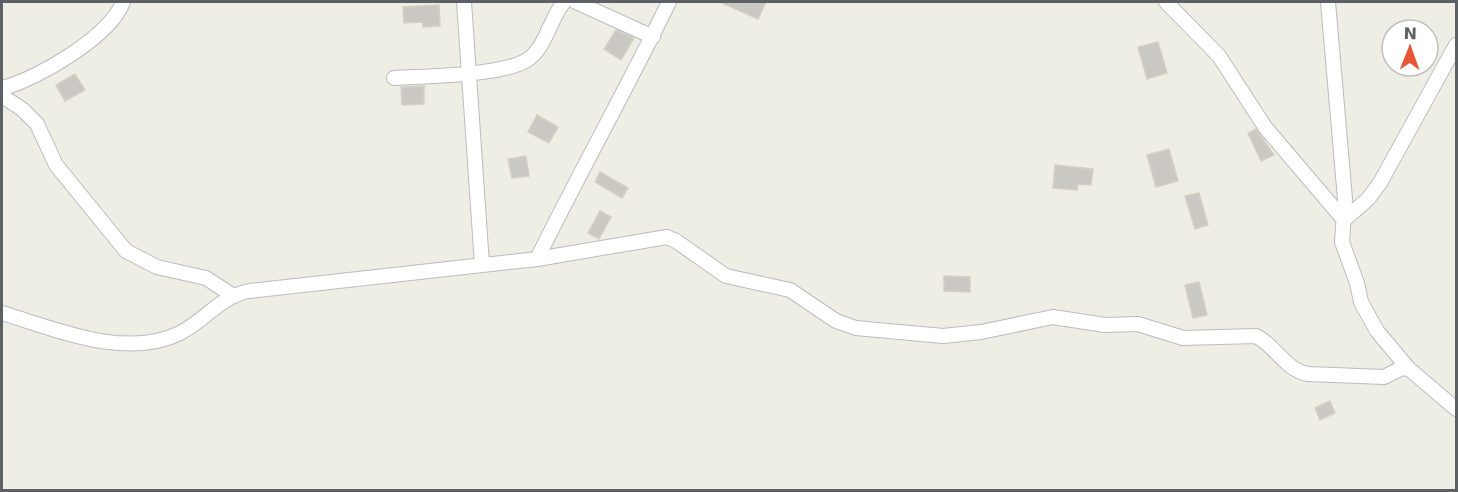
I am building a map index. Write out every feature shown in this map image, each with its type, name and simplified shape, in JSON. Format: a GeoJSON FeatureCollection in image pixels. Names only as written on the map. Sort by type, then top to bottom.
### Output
{"type":"FeatureCollection","features":[{"type":"Feature","properties":{"kind":"street"},"geometry":{"type":"LineString","coordinates":[[2,88],[20,83],[92,39],[114,21],[123,2]]}},
{"type":"Feature","properties":{"kind":"street"},"geometry":{"type":"LineString","coordinates":[[464,2],[467,73],[482,265]]}},
{"type":"Feature","properties":{"kind":"street"},"geometry":{"type":"LineString","coordinates":[[394,78],[467,73],[495,69],[528,60],[539,46],[564,2]]}},
{"type":"Feature","properties":{"kind":"street"},"geometry":{"type":"LineString","coordinates":[[576,2],[653,37]]}},
{"type":"Feature","properties":{"kind":"street"},"geometry":{"type":"LineString","coordinates":[[537,259],[669,2]]}},
{"type":"Feature","properties":{"kind":"street"},"geometry":{"type":"LineString","coordinates":[[1166,2],[1219,56],[1265,127],[1344,220]]}},
{"type":"Feature","properties":{"kind":"street"},"geometry":{"type":"LineString","coordinates":[[1328,2],[1345,199],[1342,242],[1367,317],[1408,368],[1456,409]]}},
{"type":"Feature","properties":{"kind":"street"},"geometry":{"type":"LineString","coordinates":[[1344,220],[1368,199],[1380,183],[1456,45]]}},
{"type":"Feature","properties":{"kind":"street"},"geometry":{"type":"LineString","coordinates":[[2,96],[22,109],[37,124],[56,165],[126,250],[157,267],[206,278],[232,295]]}},
{"type":"Feature","properties":{"kind":"street"},"geometry":{"type":"LineString","coordinates":[[2,313],[106,342],[162,341],[183,331],[232,295],[537,259],[667,237],[726,276],[790,290],[836,321],[856,327],[943,336],[981,332],[1053,317],[1105,325],[1138,324],[1183,338],[1256,336],[1265,340],[1289,366],[1298,372],[1308,374],[1384,377],[1400,369],[1408,368]]}},
{"type":"Feature","properties":{"kind":"building"},"geometry":{"type":"Polygon","coordinates":[[[720,2],[766,2],[758,19],[720,2]]]}},
{"type":"Feature","properties":{"kind":"building"},"geometry":{"type":"Polygon","coordinates":[[[439,5],[440,26],[423,27],[423,22],[404,23],[403,7],[439,5]]]}},
{"type":"Feature","properties":{"kind":"building"},"geometry":{"type":"Polygon","coordinates":[[[616,30],[634,38],[621,60],[604,49],[616,30]]]}},
{"type":"Feature","properties":{"kind":"building"},"geometry":{"type":"Polygon","coordinates":[[[1158,42],[1167,73],[1147,79],[1138,47],[1158,42]]]}},
{"type":"Feature","properties":{"kind":"building"},"geometry":{"type":"Polygon","coordinates":[[[75,74],[85,90],[65,101],[56,85],[75,74]]]}},
{"type":"Feature","properties":{"kind":"building"},"geometry":{"type":"Polygon","coordinates":[[[424,86],[424,104],[402,105],[401,87],[424,86]]]}},
{"type":"Feature","properties":{"kind":"building"},"geometry":{"type":"Polygon","coordinates":[[[537,115],[558,127],[549,143],[528,132],[537,115]]]}},
{"type":"Feature","properties":{"kind":"building"},"geometry":{"type":"Polygon","coordinates":[[[1256,129],[1274,155],[1261,161],[1248,133],[1256,129]]]}},
{"type":"Feature","properties":{"kind":"building"},"geometry":{"type":"Polygon","coordinates":[[[1169,149],[1178,181],[1156,187],[1147,155],[1169,149]]]}},
{"type":"Feature","properties":{"kind":"building"},"geometry":{"type":"Polygon","coordinates":[[[526,156],[529,176],[512,178],[508,159],[526,156]]]}},
{"type":"Feature","properties":{"kind":"building"},"geometry":{"type":"Polygon","coordinates":[[[1055,165],[1093,169],[1091,185],[1078,184],[1077,190],[1053,188],[1055,165]]]}},
{"type":"Feature","properties":{"kind":"building"},"geometry":{"type":"Polygon","coordinates":[[[600,172],[628,188],[622,198],[595,182],[600,172]]]}},
{"type":"Feature","properties":{"kind":"building"},"geometry":{"type":"Polygon","coordinates":[[[1199,193],[1208,225],[1195,229],[1185,196],[1199,193]]]}},
{"type":"Feature","properties":{"kind":"building"},"geometry":{"type":"Polygon","coordinates":[[[600,211],[611,217],[599,239],[588,233],[600,211]]]}},
{"type":"Feature","properties":{"kind":"building"},"geometry":{"type":"Polygon","coordinates":[[[944,276],[970,277],[970,292],[944,291],[944,276]]]}},
{"type":"Feature","properties":{"kind":"building"},"geometry":{"type":"Polygon","coordinates":[[[1199,282],[1207,315],[1193,318],[1185,285],[1199,282]]]}},
{"type":"Feature","properties":{"kind":"building"},"geometry":{"type":"Polygon","coordinates":[[[1330,401],[1335,413],[1320,420],[1315,408],[1330,401]]]}}]}
